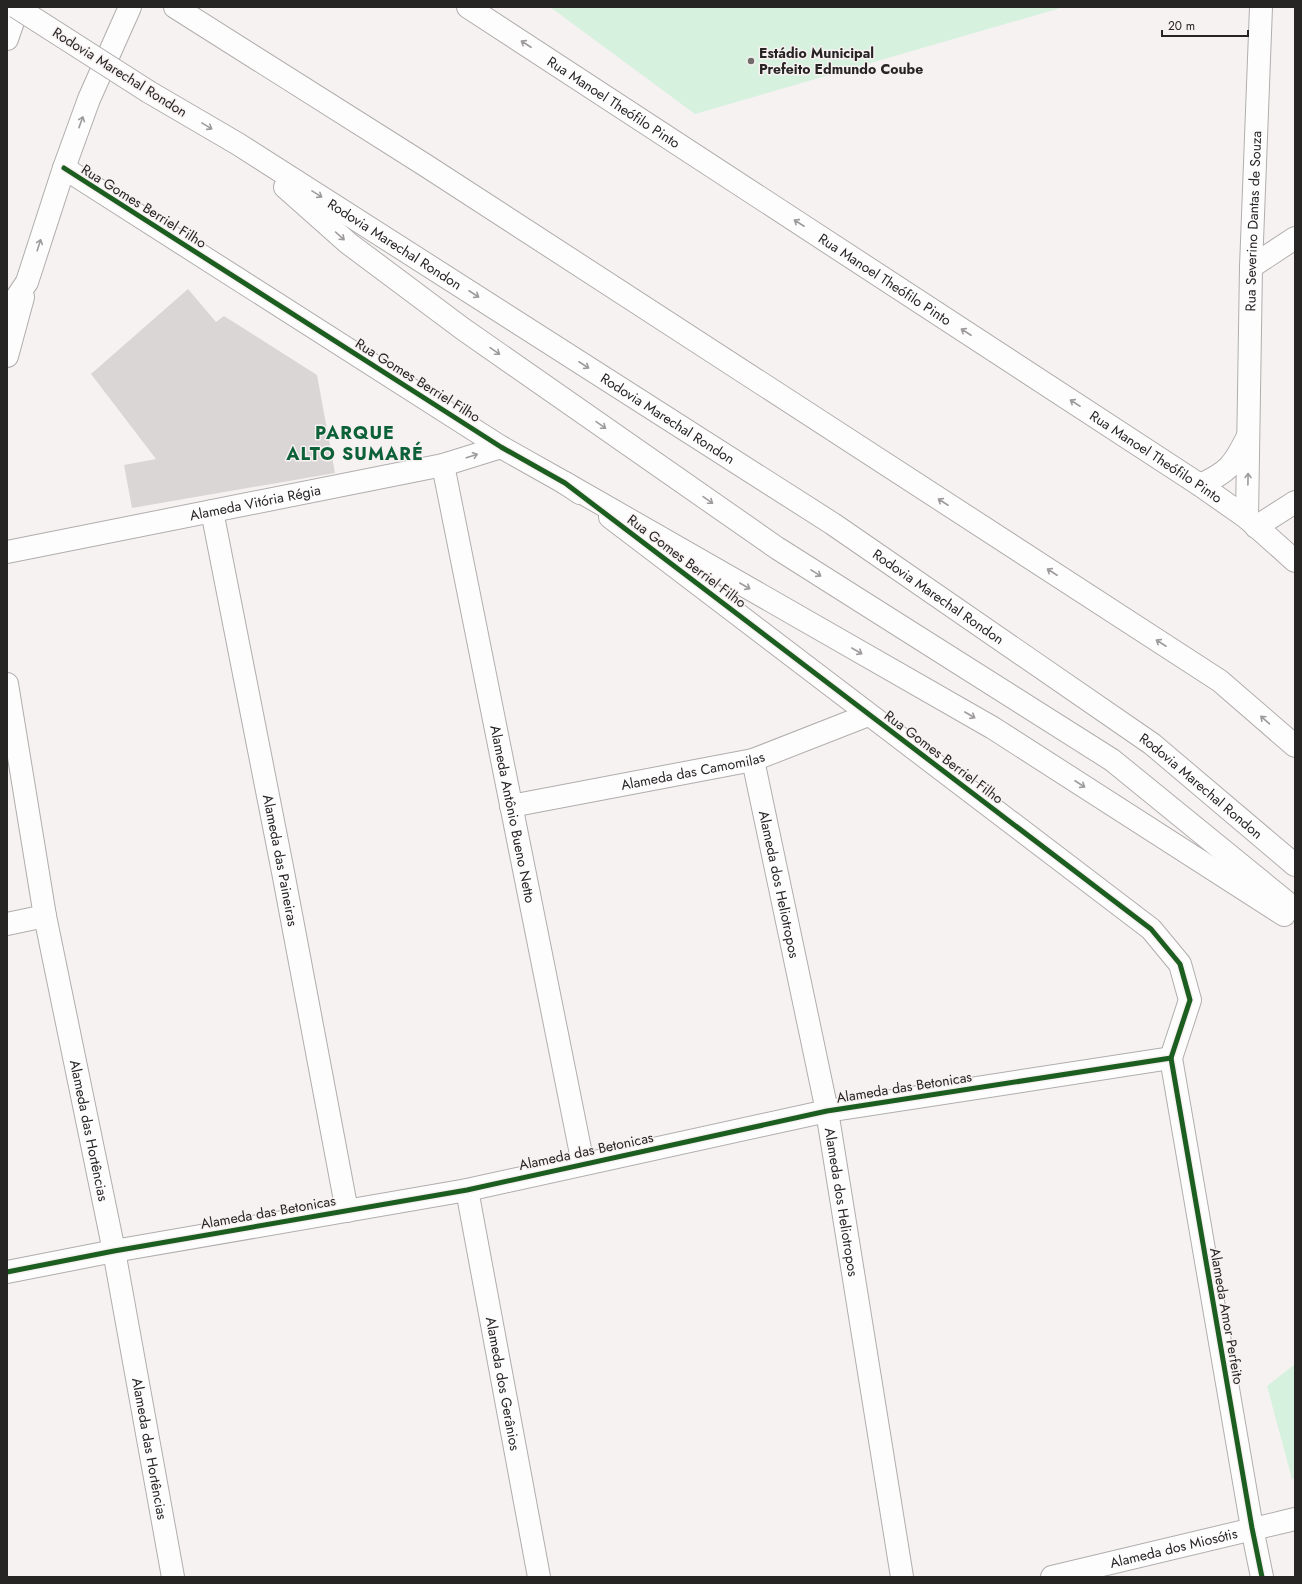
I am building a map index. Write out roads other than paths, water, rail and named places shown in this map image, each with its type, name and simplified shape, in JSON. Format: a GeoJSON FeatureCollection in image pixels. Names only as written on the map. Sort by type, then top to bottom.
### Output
{"type":"FeatureCollection","features":[{"type":"Feature","properties":{"kind":"main road"},"geometry":{"type":"LineString","coordinates":[[7,39],[17,7]]}},
{"type":"Feature","properties":{"kind":"main road","name":"Rodovia Marechal Rondon"},"geometry":{"type":"LineString","coordinates":[[17,7],[149,92],[238,144],[832,524],[1152,744],[1295,865]]}},
{"type":"Feature","properties":{"kind":"main road"},"geometry":{"type":"LineString","coordinates":[[7,356],[28,282],[64,168],[89,99],[130,7]]}},
{"type":"Feature","properties":{"kind":"main road","name":"Rua Manoel Theófilo Pinto"},"geometry":{"type":"LineString","coordinates":[[468,7],[1200,485],[1252,522],[1295,561]]}},
{"type":"Feature","properties":{"kind":"main road","name":"Rua Severino Dantas de Souza"},"geometry":{"type":"LineString","coordinates":[[1252,522],[1248,435],[1251,267],[1261,7]]}},
{"type":"Feature","properties":{"kind":"main road"},"geometry":{"type":"LineString","coordinates":[[177,8],[425,165],[1220,681],[1295,746]]}},
{"type":"Feature","properties":{"kind":"main road"},"geometry":{"type":"LineString","coordinates":[[238,144],[348,244],[463,329],[777,548],[1112,760],[1295,908]]}},
{"type":"Feature","properties":{"kind":"main road","name":"Rua Gomes Berriel Filho"},"geometry":{"type":"LineString","coordinates":[[64,168],[501,447],[565,482],[868,715],[1151,929],[1180,964],[1190,1000],[1171,1058]]}},
{"type":"Feature","properties":{"kind":"main road"},"geometry":{"type":"LineString","coordinates":[[1251,267],[1295,238]]}},
{"type":"Feature","properties":{"kind":"main road"},"geometry":{"type":"LineString","coordinates":[[7,312],[28,282]]}},
{"type":"Feature","properties":{"kind":"main road","name":"Rua Severino Dantas de Souza"},"geometry":{"type":"LineString","coordinates":[[1200,485],[1223,474],[1238,456],[1248,435]]}},
{"type":"Feature","properties":{"kind":"main road","name":"Alameda Vitória Régia"},"geometry":{"type":"LineString","coordinates":[[7,552],[443,465],[501,447]]}},
{"type":"Feature","properties":{"kind":"main road","name":"Alameda Antônio Bueno Netto"},"geometry":{"type":"LineString","coordinates":[[443,465],[583,1164]]}},
{"type":"Feature","properties":{"kind":"main road"},"geometry":{"type":"LineString","coordinates":[[565,482],[993,728],[1295,922]]}},
{"type":"Feature","properties":{"kind":"main road"},"geometry":{"type":"LineString","coordinates":[[1252,522],[1295,502]]}},
{"type":"Feature","properties":{"kind":"main road","name":"Alameda das Paineiras"},"geometry":{"type":"LineString","coordinates":[[212,511],[283,872],[347,1211]]}},
{"type":"Feature","properties":{"kind":"main road","name":"Alameda das Hortências"},"geometry":{"type":"LineString","coordinates":[[7,684],[45,916],[114,1251],[173,1577]]}},
{"type":"Feature","properties":{"kind":"main road","name":"Alameda das Camomilas"},"geometry":{"type":"LineString","coordinates":[[511,806],[753,760],[868,715]]}},
{"type":"Feature","properties":{"kind":"main road","name":"Alameda dos Heliotropos"},"geometry":{"type":"LineString","coordinates":[[753,760],[827,1111],[902,1577]]}},
{"type":"Feature","properties":{"kind":"main road"},"geometry":{"type":"LineString","coordinates":[[7,924],[45,916]]}},
{"type":"Feature","properties":{"kind":"main road","name":"Alameda das Betonicas"},"geometry":{"type":"LineString","coordinates":[[7,1272],[114,1251],[467,1190],[827,1111],[1171,1058]]}},
{"type":"Feature","properties":{"kind":"main road","name":"Alameda Amor Perfeito"},"geometry":{"type":"LineString","coordinates":[[1171,1058],[1252,1528],[1262,1577]]}},
{"type":"Feature","properties":{"kind":"main road","name":"Alameda dos Gerânios"},"geometry":{"type":"LineString","coordinates":[[467,1190],[539,1577]]}},
{"type":"Feature","properties":{"kind":"main road","name":"Alameda dos Miosótis"},"geometry":{"type":"LineString","coordinates":[[1052,1577],[1295,1518]]}},
{"type":"Feature","properties":{"kind":"place","name":"Estádio Municipal Prefeito Edmundo Coube"},"geometry":{"type":"Point","coordinates":[751,61]}},
{"type":"Feature","properties":{"kind":"district","name":"PARQUE ALTO SUMARÉ"},"geometry":{"type":"Point","coordinates":[355,443]}}]}
